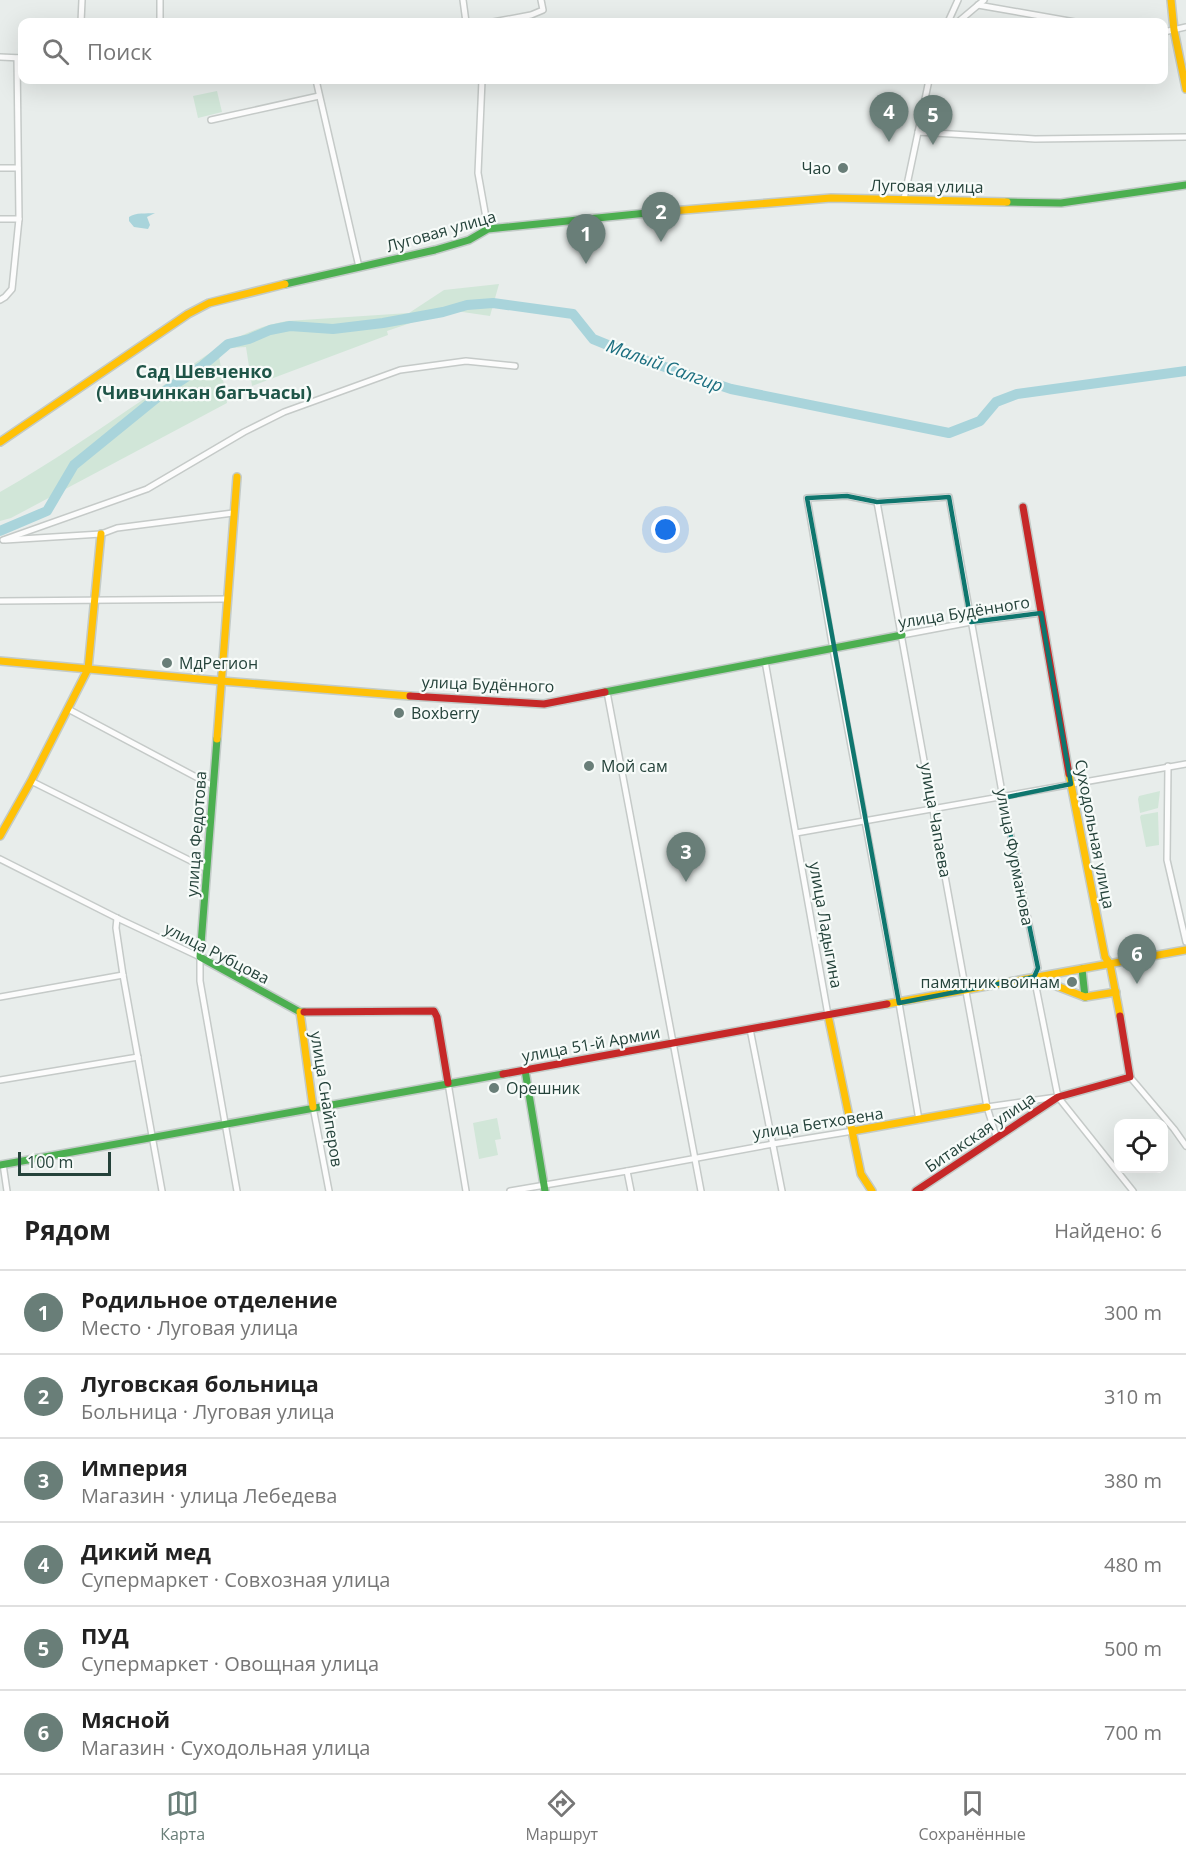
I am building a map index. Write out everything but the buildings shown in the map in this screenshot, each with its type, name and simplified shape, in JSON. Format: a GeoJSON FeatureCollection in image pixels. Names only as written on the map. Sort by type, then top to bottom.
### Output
{"type":"FeatureCollection","features":[{"type":"Feature","properties":{"kind":"street"},"geometry":{"type":"LineString","coordinates":[[81,18],[82,0]]}},
{"type":"Feature","properties":{"kind":"street"},"geometry":{"type":"LineString","coordinates":[[160,0],[160,18]]}},
{"type":"Feature","properties":{"kind":"street"},"geometry":{"type":"LineString","coordinates":[[463,0],[465,18]]}},
{"type":"Feature","properties":{"kind":"street"},"geometry":{"type":"LineString","coordinates":[[515,18],[543,10],[541,0]]}},
{"type":"Feature","properties":{"kind":"street"},"geometry":{"type":"LineString","coordinates":[[950,18],[958,0]]}},
{"type":"Feature","properties":{"kind":"street"},"geometry":{"type":"LineString","coordinates":[[963,18],[984,0]]}},
{"type":"Feature","properties":{"kind":"street"},"geometry":{"type":"LineString","coordinates":[[1171,0],[1174,30],[1186,88]]}},
{"type":"Feature","properties":{"kind":"street"},"geometry":{"type":"LineString","coordinates":[[978,5],[1052,18]]}},
{"type":"Feature","properties":{"kind":"street"},"geometry":{"type":"LineString","coordinates":[[1168,31],[1186,27]]}},
{"type":"Feature","properties":{"kind":"street"},"geometry":{"type":"LineString","coordinates":[[0,57],[18,58]]}},
{"type":"Feature","properties":{"kind":"street"},"geometry":{"type":"LineString","coordinates":[[3,299],[12,289],[19,219],[20,84]]}},
{"type":"Feature","properties":{"kind":"street"},"geometry":{"type":"LineString","coordinates":[[317,84],[359,267]]}},
{"type":"Feature","properties":{"kind":"street"},"geometry":{"type":"LineString","coordinates":[[482,84],[478,173],[488,229]]}},
{"type":"Feature","properties":{"kind":"street"},"geometry":{"type":"LineString","coordinates":[[904,199],[928,84]]}},
{"type":"Feature","properties":{"kind":"street"},"geometry":{"type":"LineString","coordinates":[[212,120],[320,96]]}},
{"type":"Feature","properties":{"kind":"street"},"geometry":{"type":"LineString","coordinates":[[918,132],[1035,139],[1186,137]]}},
{"type":"Feature","properties":{"kind":"street"},"geometry":{"type":"LineString","coordinates":[[0,168],[18,168]]}},
{"type":"Feature","properties":{"kind":"street","name":"Луговая улица"},"geometry":{"type":"LineString","coordinates":[[0,442],[199,307],[220,299],[435,250],[470,240],[488,229],[611,216],[831,198],[1061,203],[1186,185]]}},
{"type":"Feature","properties":{"kind":"street"},"geometry":{"type":"LineString","coordinates":[[0,219],[19,219]]}},
{"type":"Feature","properties":{"kind":"street"},"geometry":{"type":"LineString","coordinates":[[1,540],[147,489],[244,432],[284,412],[400,370],[466,361],[515,366]]}},
{"type":"Feature","properties":{"kind":"street","name":"улица Федотова"},"geometry":{"type":"LineString","coordinates":[[237,477],[200,957],[200,981],[237,1191]]}},
{"type":"Feature","properties":{"kind":"street"},"geometry":{"type":"LineString","coordinates":[[877,502],[847,496],[807,498],[919,1120]]}},
{"type":"Feature","properties":{"kind":"street","name":"улица Фурманова"},"geometry":{"type":"LineString","coordinates":[[877,502],[949,497],[1003,798],[1038,968],[1034,977],[1058,1097],[1133,1191]]}},
{"type":"Feature","properties":{"kind":"street","name":"улица Чапаева"},"geometry":{"type":"LineString","coordinates":[[877,502],[987,1107],[996,1137]]}},
{"type":"Feature","properties":{"kind":"street","name":"Суходольная улица"},"geometry":{"type":"LineString","coordinates":[[1023,507],[1071,784],[1105,957],[1110,964],[1116,992],[1130,1077]]}},
{"type":"Feature","properties":{"kind":"street"},"geometry":{"type":"LineString","coordinates":[[1,540],[101,534],[117,528],[233,513]]}},
{"type":"Feature","properties":{"kind":"street"},"geometry":{"type":"LineString","coordinates":[[0,836],[88,669],[101,534]]}},
{"type":"Feature","properties":{"kind":"street"},"geometry":{"type":"LineString","coordinates":[[0,601],[227,599]]}},
{"type":"Feature","properties":{"kind":"street","name":"улица Будённого"},"geometry":{"type":"LineString","coordinates":[[0,661],[221,681],[544,704],[971,622],[1041,613]]}},
{"type":"Feature","properties":{"kind":"street","name":"улица Ладыгина"},"geometry":{"type":"LineString","coordinates":[[765,661],[828,1015],[861,1174],[872,1191]]}},
{"type":"Feature","properties":{"kind":"street"},"geometry":{"type":"LineString","coordinates":[[607,692],[700,1191]]}},
{"type":"Feature","properties":{"kind":"street"},"geometry":{"type":"LineString","coordinates":[[68,709],[213,786]]}},
{"type":"Feature","properties":{"kind":"street"},"geometry":{"type":"LineString","coordinates":[[796,833],[1186,764]]}},
{"type":"Feature","properties":{"kind":"street"},"geometry":{"type":"LineString","coordinates":[[1168,766],[1167,860],[1186,942]]}},
{"type":"Feature","properties":{"kind":"street"},"geometry":{"type":"LineString","coordinates":[[31,781],[207,869]]}},
{"type":"Feature","properties":{"kind":"street","name":"улица Рубцова"},"geometry":{"type":"LineString","coordinates":[[0,859],[200,957],[300,1012],[434,1011],[448,1083]]}},
{"type":"Feature","properties":{"kind":"street"},"geometry":{"type":"LineString","coordinates":[[117,918],[116,928],[123,975],[162,1191]]}},
{"type":"Feature","properties":{"kind":"street","name":"улица 51-й Армии"},"geometry":{"type":"LineString","coordinates":[[1,1164],[1186,950]]}},
{"type":"Feature","properties":{"kind":"street"},"geometry":{"type":"LineString","coordinates":[[1082,969],[1085,997]]}},
{"type":"Feature","properties":{"kind":"street"},"geometry":{"type":"LineString","coordinates":[[0,997],[123,975]]}},
{"type":"Feature","properties":{"kind":"street"},"geometry":{"type":"LineString","coordinates":[[1034,977],[1085,997],[1116,992]]}},
{"type":"Feature","properties":{"kind":"street","name":"улица Снайперов"},"geometry":{"type":"LineString","coordinates":[[300,1012],[313,1107],[329,1191]]}},
{"type":"Feature","properties":{"kind":"street"},"geometry":{"type":"LineString","coordinates":[[750,1029],[782,1191]]}},
{"type":"Feature","properties":{"kind":"street"},"geometry":{"type":"LineString","coordinates":[[0,1080],[138,1057]]}},
{"type":"Feature","properties":{"kind":"street"},"geometry":{"type":"LineString","coordinates":[[525,1070],[544,1188]]}},
{"type":"Feature","properties":{"kind":"street"},"geometry":{"type":"LineString","coordinates":[[1130,1077],[1186,1146]]}},
{"type":"Feature","properties":{"kind":"street","name":"улица Бетховена"},"geometry":{"type":"LineString","coordinates":[[510,1191],[544,1188],[773,1143],[1058,1097],[1130,1077]]}},
{"type":"Feature","properties":{"kind":"street"},"geometry":{"type":"LineString","coordinates":[[448,1083],[466,1191]]}},
{"type":"Feature","properties":{"kind":"street","name":"Битакская улица"},"geometry":{"type":"LineString","coordinates":[[916,1191],[1058,1097]]}},
{"type":"Feature","properties":{"kind":"street"},"geometry":{"type":"LineString","coordinates":[[1,1164],[7,1191]]}},
{"type":"Feature","properties":{"kind":"street"},"geometry":{"type":"LineString","coordinates":[[627,1171],[631,1191]]}},
{"type":"Feature","properties":{"kind":"highlighted area"},"geometry":{"type":"Polygon","coordinates":[[[847,496],[877,502],[949,497],[971,622],[1041,613],[1071,784],[1003,798],[1038,968],[1034,977],[899,1003],[807,498],[847,496]]]}},
{"type":"Feature","properties":{"kind":"green space"},"geometry":{"type":"Polygon","coordinates":[[[217,91],[222,112],[198,118],[193,96],[217,91]]]}},
{"type":"Feature","properties":{"kind":"green space"},"geometry":{"type":"Polygon","coordinates":[[[499,284],[490,316],[449,310],[387,331],[388,335],[252,386],[246,347],[230,348],[219,356],[227,403],[11,518],[0,521],[0,492],[38,470],[213,351],[248,332],[287,321],[409,313],[444,290],[499,284]]]}},
{"type":"Feature","properties":{"kind":"green space"},"geometry":{"type":"Polygon","coordinates":[[[1160,791],[1158,808],[1140,813],[1139,796],[1160,791]]]}},
{"type":"Feature","properties":{"kind":"green space"},"geometry":{"type":"Polygon","coordinates":[[[1158,812],[1159,845],[1146,847],[1140,817],[1158,812]]]}},
{"type":"Feature","properties":{"kind":"green space"},"geometry":{"type":"Polygon","coordinates":[[[497,1118],[501,1139],[495,1140],[498,1155],[479,1159],[473,1123],[497,1118]]]}},
{"type":"Feature","properties":{"kind":"water"},"geometry":{"type":"Polygon","coordinates":[[[155,213],[147,217],[150,225],[148,229],[134,227],[129,221],[129,217],[135,214],[155,213]]]}},
{"type":"Feature","properties":{"kind":"waterway","name":"Малый Салгир"},"geometry":{"type":"LineString","coordinates":[[0,531],[47,511],[74,465],[165,391],[201,367],[228,344],[290,326],[333,329],[383,323],[443,312],[467,305],[493,303],[573,314],[593,339],[647,361],[731,389],[949,433],[980,421],[996,402],[1017,394],[1186,371]]}},
{"type":"Feature","properties":{"kind":"traffic: fast"},"geometry":{"type":"LineString","coordinates":[[1007,202],[1061,203],[1186,185]]}},
{"type":"Feature","properties":{"kind":"traffic: fast"},"geometry":{"type":"LineString","coordinates":[[285,284],[435,250],[469,240],[488,229],[647,213]]}},
{"type":"Feature","properties":{"kind":"traffic: fast"},"geometry":{"type":"LineString","coordinates":[[605,692],[902,635]]}},
{"type":"Feature","properties":{"kind":"traffic: fast"},"geometry":{"type":"LineString","coordinates":[[217,739],[200,957],[300,1012],[304,1012]]}},
{"type":"Feature","properties":{"kind":"traffic: fast"},"geometry":{"type":"LineString","coordinates":[[1082,969],[1085,997]]}},
{"type":"Feature","properties":{"kind":"traffic: fast"},"geometry":{"type":"LineString","coordinates":[[525,1070],[545,1191]]}},
{"type":"Feature","properties":{"kind":"traffic: fast"},"geometry":{"type":"LineString","coordinates":[[0,1165],[503,1074]]}},
{"type":"Feature","properties":{"kind":"traffic: slow"},"geometry":{"type":"LineString","coordinates":[[1171,0],[1174,30],[1186,89]]}},
{"type":"Feature","properties":{"kind":"traffic: slow"},"geometry":{"type":"LineString","coordinates":[[647,213],[831,198],[1007,202]]}},
{"type":"Feature","properties":{"kind":"traffic: slow"},"geometry":{"type":"LineString","coordinates":[[0,442],[188,314],[209,303],[285,284]]}},
{"type":"Feature","properties":{"kind":"traffic: slow"},"geometry":{"type":"LineString","coordinates":[[217,739],[237,477]]}},
{"type":"Feature","properties":{"kind":"traffic: slow"},"geometry":{"type":"LineString","coordinates":[[0,836],[88,669],[101,534]]}},
{"type":"Feature","properties":{"kind":"traffic: slow"},"geometry":{"type":"LineString","coordinates":[[0,661],[410,696]]}},
{"type":"Feature","properties":{"kind":"traffic: slow"},"geometry":{"type":"LineString","coordinates":[[1069,774],[1105,957],[1110,964],[1120,1016]]}},
{"type":"Feature","properties":{"kind":"traffic: slow"},"geometry":{"type":"LineString","coordinates":[[887,1004],[1186,950]]}},
{"type":"Feature","properties":{"kind":"traffic: slow"},"geometry":{"type":"LineString","coordinates":[[1036,978],[1085,997],[1116,992]]}},
{"type":"Feature","properties":{"kind":"traffic: slow"},"geometry":{"type":"LineString","coordinates":[[300,1012],[313,1107]]}},
{"type":"Feature","properties":{"kind":"traffic: slow"},"geometry":{"type":"LineString","coordinates":[[828,1015],[861,1174],[872,1191]]}},
{"type":"Feature","properties":{"kind":"traffic: slow"},"geometry":{"type":"LineString","coordinates":[[853,1131],[987,1107]]}},
{"type":"Feature","properties":{"kind":"traffic: jam"},"geometry":{"type":"LineString","coordinates":[[1023,507],[1069,774]]}},
{"type":"Feature","properties":{"kind":"traffic: jam"},"geometry":{"type":"LineString","coordinates":[[410,696],[544,704],[605,692]]}},
{"type":"Feature","properties":{"kind":"traffic: jam"},"geometry":{"type":"LineString","coordinates":[[503,1074],[887,1004]]}},
{"type":"Feature","properties":{"kind":"traffic: jam"},"geometry":{"type":"LineString","coordinates":[[304,1012],[434,1011],[448,1083]]}},
{"type":"Feature","properties":{"kind":"traffic: jam"},"geometry":{"type":"LineString","coordinates":[[916,1191],[1058,1097],[1130,1077],[1120,1016]]}},
{"type":"Feature","properties":{"kind":"place","name":"Дикий мед"},"geometry":{"type":"Point","coordinates":[889,142]}},
{"type":"Feature","properties":{"kind":"place","name":"ПУД"},"geometry":{"type":"Point","coordinates":[933,145]}},
{"type":"Feature","properties":{"kind":"place","name":"Чао"},"geometry":{"type":"Point","coordinates":[843,168]}},
{"type":"Feature","properties":{"kind":"place","name":"Луговская больница"},"geometry":{"type":"Point","coordinates":[661,242]}},
{"type":"Feature","properties":{"kind":"place","name":"Родильное отделение"},"geometry":{"type":"Point","coordinates":[586,264]}},
{"type":"Feature","properties":{"kind":"place","name":"МдРегион"},"geometry":{"type":"Point","coordinates":[167,663]}},
{"type":"Feature","properties":{"kind":"place","name":"Boxberry"},"geometry":{"type":"Point","coordinates":[399,713]}},
{"type":"Feature","properties":{"kind":"place","name":"Мой сам"},"geometry":{"type":"Point","coordinates":[589,766]}},
{"type":"Feature","properties":{"kind":"place","name":"Империя"},"geometry":{"type":"Point","coordinates":[686,882]}},
{"type":"Feature","properties":{"kind":"place","name":"памятник воинам"},"geometry":{"type":"Point","coordinates":[1072,982]}},
{"type":"Feature","properties":{"kind":"place","name":"Мясной"},"geometry":{"type":"Point","coordinates":[1137,984]}},
{"type":"Feature","properties":{"kind":"place","name":"Орешник"},"geometry":{"type":"Point","coordinates":[494,1088]}},
{"type":"Feature","properties":{"kind":"district","name":"Сад Шевченко (Чивчинкан багъчасы)"},"geometry":{"type":"Point","coordinates":[204,382]}}]}
